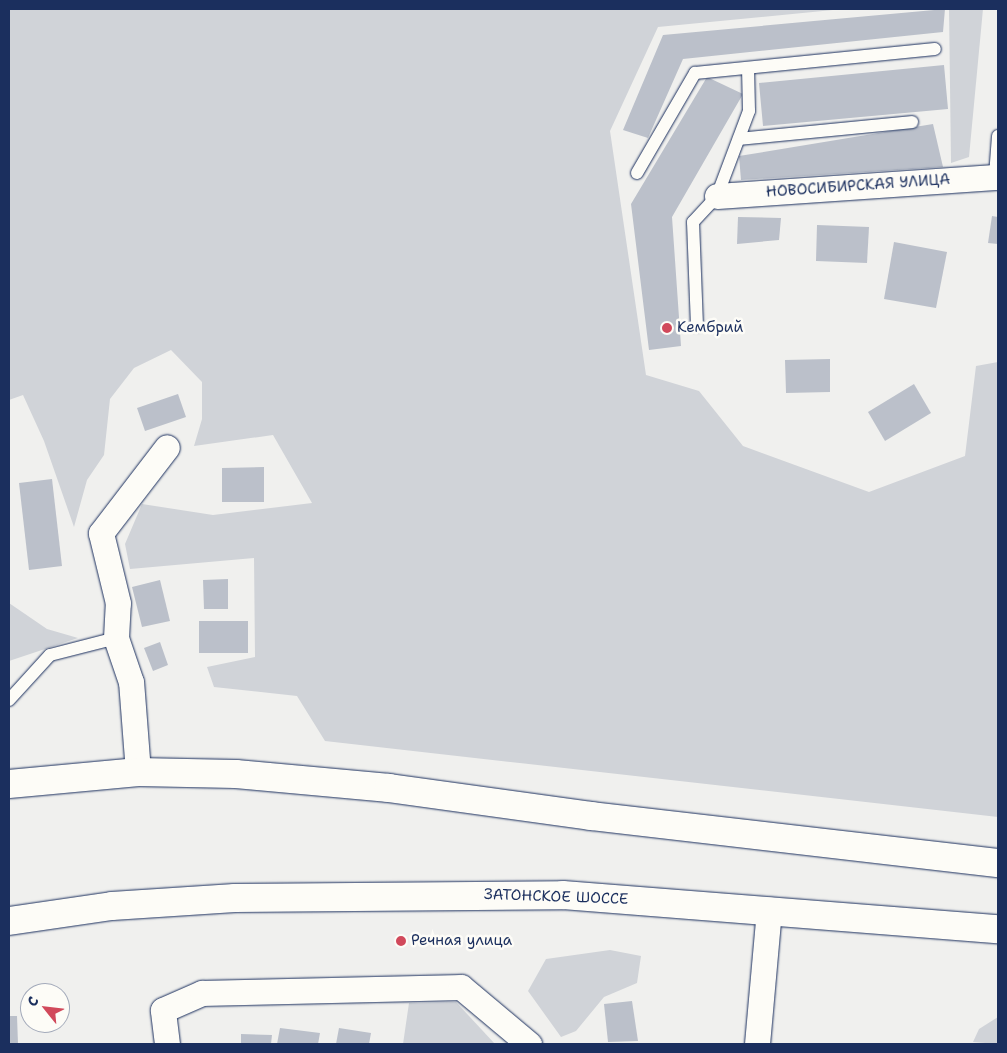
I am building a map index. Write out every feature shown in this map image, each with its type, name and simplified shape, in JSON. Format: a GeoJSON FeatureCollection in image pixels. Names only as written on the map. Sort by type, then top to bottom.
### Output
{"type":"FeatureCollection","features":[{"type":"Feature","properties":{"kind":"main road"},"geometry":{"type":"LineString","coordinates":[[9,784],[77,775],[138,772],[236,774],[389,788],[601,817],[998,863]]}},
{"type":"Feature","properties":{"kind":"main road","name":"ЗАТОНСКОЕ ШОССЕ"},"geometry":{"type":"LineString","coordinates":[[9,921],[112,906],[235,898],[524,895],[769,910],[998,929]]}},
{"type":"Feature","properties":{"kind":"street","name":"НОВОСИБИРСКАЯ УЛИЦА"},"geometry":{"type":"LineString","coordinates":[[718,196],[996,177]]}},
{"type":"Feature","properties":{"kind":"street"},"geometry":{"type":"LineString","coordinates":[[138,772],[130,682],[116,638],[118,602],[101,532],[167,447]]}},
{"type":"Feature","properties":{"kind":"street"},"geometry":{"type":"LineString","coordinates":[[762,1044],[757,1044],[769,910]]}},
{"type":"Feature","properties":{"kind":"street"},"geometry":{"type":"LineString","coordinates":[[167,1044],[163,1010],[202,993],[461,987],[530,1044]]}},
{"type":"Feature","properties":{"kind":"lane"},"geometry":{"type":"LineString","coordinates":[[637,173],[695,73],[935,49]]}},
{"type":"Feature","properties":{"kind":"lane"},"geometry":{"type":"LineString","coordinates":[[697,326],[693,222],[718,196],[749,111],[748,68]]}},
{"type":"Feature","properties":{"kind":"lane"},"geometry":{"type":"LineString","coordinates":[[738,139],[912,122]]}},
{"type":"Feature","properties":{"kind":"lane"},"geometry":{"type":"LineString","coordinates":[[996,177],[998,136]]}},
{"type":"Feature","properties":{"kind":"lane"},"geometry":{"type":"LineString","coordinates":[[9,700],[50,655],[116,638]]}},
{"type":"Feature","properties":{"kind":"shaded area"},"geometry":{"type":"Polygon","coordinates":[[[9,9],[843,9],[658,27],[610,131],[646,375],[699,391],[743,446],[869,492],[965,456],[976,366],[998,362],[998,817],[325,741],[297,696],[214,687],[207,667],[255,657],[254,558],[130,569],[125,544],[142,504],[213,515],[312,503],[273,435],[194,446],[202,419],[202,382],[171,350],[134,368],[110,399],[104,455],[87,480],[74,527],[44,441],[23,395],[9,400],[9,9]]]}},
{"type":"Feature","properties":{"kind":"shaded area"},"geometry":{"type":"Polygon","coordinates":[[[949,9],[983,9],[969,157],[951,163],[949,9]]]}},
{"type":"Feature","properties":{"kind":"shaded area"},"geometry":{"type":"Polygon","coordinates":[[[9,603],[47,629],[78,638],[9,661],[9,603]]]}},
{"type":"Feature","properties":{"kind":"shaded area"},"geometry":{"type":"Polygon","coordinates":[[[610,950],[641,956],[637,983],[604,997],[576,1031],[561,1037],[528,991],[546,959],[610,950]]]}},
{"type":"Feature","properties":{"kind":"shaded area"},"geometry":{"type":"Polygon","coordinates":[[[456,1002],[495,1044],[403,1044],[409,1003],[456,1002]]]}},
{"type":"Feature","properties":{"kind":"shaded area"},"geometry":{"type":"Polygon","coordinates":[[[998,1017],[998,1044],[973,1042],[979,1029],[998,1017]]]}},
{"type":"Feature","properties":{"kind":"building"},"geometry":{"type":"Polygon","coordinates":[[[945,9],[943,32],[683,59],[648,138],[623,130],[663,35],[945,9]]]}},
{"type":"Feature","properties":{"kind":"building"},"geometry":{"type":"Polygon","coordinates":[[[944,65],[948,109],[763,126],[759,83],[944,65]]]}},
{"type":"Feature","properties":{"kind":"building"},"geometry":{"type":"Polygon","coordinates":[[[707,77],[743,94],[672,217],[681,346],[649,350],[631,204],[707,77]]]}},
{"type":"Feature","properties":{"kind":"building"},"geometry":{"type":"Polygon","coordinates":[[[933,124],[943,167],[741,180],[739,156],[933,124]]]}},
{"type":"Feature","properties":{"kind":"building"},"geometry":{"type":"Polygon","coordinates":[[[992,216],[998,217],[998,244],[988,243],[992,216]]]}},
{"type":"Feature","properties":{"kind":"building"},"geometry":{"type":"Polygon","coordinates":[[[738,217],[781,218],[779,240],[737,244],[738,217]]]}},
{"type":"Feature","properties":{"kind":"building"},"geometry":{"type":"Polygon","coordinates":[[[817,225],[869,227],[867,263],[816,261],[817,225]]]}},
{"type":"Feature","properties":{"kind":"building"},"geometry":{"type":"Polygon","coordinates":[[[894,242],[947,252],[936,308],[884,299],[894,242]]]}},
{"type":"Feature","properties":{"kind":"building"},"geometry":{"type":"Polygon","coordinates":[[[830,359],[830,392],[786,393],[785,360],[830,359]]]}},
{"type":"Feature","properties":{"kind":"building"},"geometry":{"type":"Polygon","coordinates":[[[914,384],[931,413],[885,441],[868,412],[914,384]]]}},
{"type":"Feature","properties":{"kind":"building"},"geometry":{"type":"Polygon","coordinates":[[[178,394],[186,417],[145,431],[137,408],[178,394]]]}},
{"type":"Feature","properties":{"kind":"building"},"geometry":{"type":"Polygon","coordinates":[[[264,467],[264,502],[222,502],[222,468],[264,467]]]}},
{"type":"Feature","properties":{"kind":"building"},"geometry":{"type":"Polygon","coordinates":[[[52,479],[62,566],[29,570],[19,483],[52,479]]]}},
{"type":"Feature","properties":{"kind":"building"},"geometry":{"type":"Polygon","coordinates":[[[228,579],[228,609],[204,609],[203,580],[228,579]]]}},
{"type":"Feature","properties":{"kind":"building"},"geometry":{"type":"Polygon","coordinates":[[[160,580],[170,621],[142,627],[132,587],[160,580]]]}},
{"type":"Feature","properties":{"kind":"building"},"geometry":{"type":"Polygon","coordinates":[[[199,621],[248,621],[248,653],[199,653],[199,621]]]}},
{"type":"Feature","properties":{"kind":"building"},"geometry":{"type":"Polygon","coordinates":[[[160,642],[168,665],[153,671],[144,648],[160,642]]]}},
{"type":"Feature","properties":{"kind":"building"},"geometry":{"type":"Polygon","coordinates":[[[632,1001],[638,1041],[608,1042],[604,1004],[632,1001]]]}},
{"type":"Feature","properties":{"kind":"building"},"geometry":{"type":"Polygon","coordinates":[[[9,1016],[17,1016],[18,1044],[9,1044],[9,1016]]]}},
{"type":"Feature","properties":{"kind":"building"},"geometry":{"type":"Polygon","coordinates":[[[280,1028],[320,1033],[318,1044],[277,1044],[280,1028]]]}},
{"type":"Feature","properties":{"kind":"building"},"geometry":{"type":"Polygon","coordinates":[[[339,1028],[371,1033],[369,1044],[336,1044],[339,1028]]]}},
{"type":"Feature","properties":{"kind":"building"},"geometry":{"type":"Polygon","coordinates":[[[241,1034],[272,1035],[271,1044],[241,1044],[241,1034]]]}},
{"type":"Feature","properties":{"kind":"place","name":"Кембрий"},"geometry":{"type":"Point","coordinates":[667,328]}},
{"type":"Feature","properties":{"kind":"place","name":"Речная улица"},"geometry":{"type":"Point","coordinates":[401,941]}}]}
